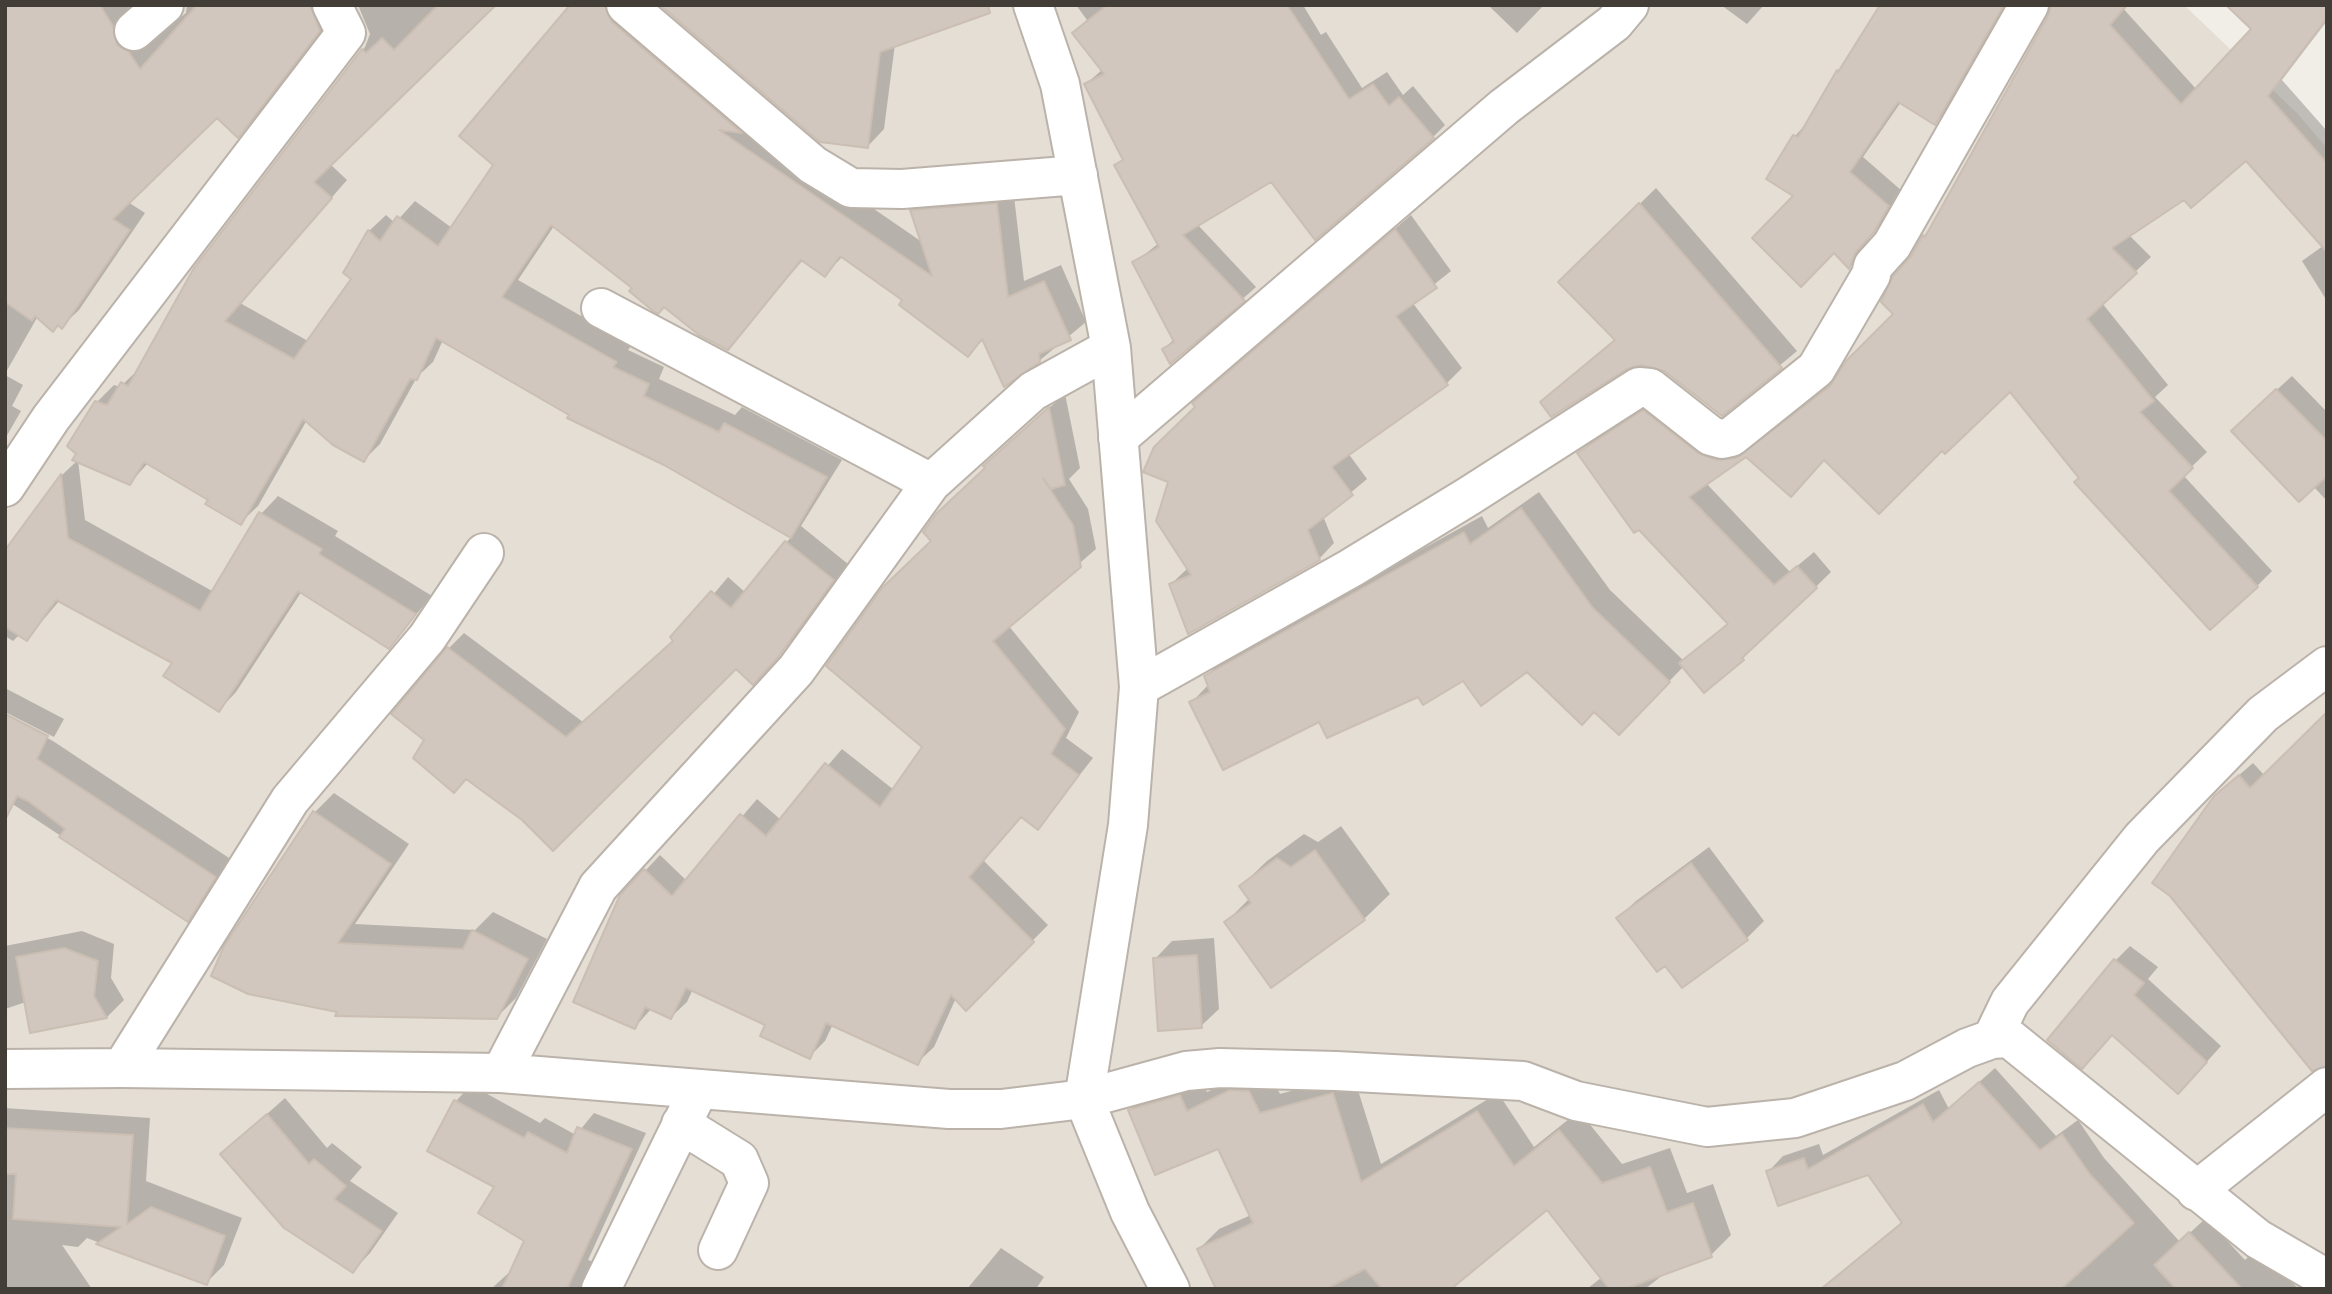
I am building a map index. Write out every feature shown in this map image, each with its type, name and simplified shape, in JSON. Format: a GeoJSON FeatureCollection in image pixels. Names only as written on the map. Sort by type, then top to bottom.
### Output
{"type":"FeatureCollection","features":[{"type":"Feature","properties":{"kind":"street"},"geometry":{"type":"LineString","coordinates":[[134,32],[164,5]]}},
{"type":"Feature","properties":{"kind":"street"},"geometry":{"type":"LineString","coordinates":[[5,487],[51,418],[345,33],[332,5]]}},
{"type":"Feature","properties":{"kind":"street"},"geometry":{"type":"LineString","coordinates":[[626,5],[813,165],[851,188],[902,189],[1078,175]]}},
{"type":"Feature","properties":{"kind":"street"},"geometry":{"type":"LineString","coordinates":[[1033,5],[1060,84],[1111,348],[1139,687],[1128,825],[1084,1099],[1130,1212],[1170,1289]]}},
{"type":"Feature","properties":{"kind":"street"},"geometry":{"type":"LineString","coordinates":[[1118,438],[1504,107],[1614,23],[1629,5]]}},
{"type":"Feature","properties":{"kind":"street"},"geometry":{"type":"LineString","coordinates":[[1139,687],[1374,553],[1639,387],[1650,388],[1712,436],[1722,439],[1731,437],[1816,369],[1871,275],[1873,266],[1892,245],[2029,5]]}},
{"type":"Feature","properties":{"kind":"street"},"geometry":{"type":"LineString","coordinates":[[601,307],[931,483]]}},
{"type":"Feature","properties":{"kind":"street"},"geometry":{"type":"LineString","coordinates":[[501,1073],[598,887],[796,670],[931,483],[1034,391],[1111,348]]}},
{"type":"Feature","properties":{"kind":"street"},"geometry":{"type":"LineString","coordinates":[[122,1068],[290,800],[427,638],[485,553]]}},
{"type":"Feature","properties":{"kind":"street"},"geometry":{"type":"LineString","coordinates":[[1992,1039],[2010,1002],[2142,838],[2263,714],[2327,666]]}},
{"type":"Feature","properties":{"kind":"street"},"geometry":{"type":"LineString","coordinates":[[5,1069],[501,1073],[698,1091],[949,1109],[1001,1109],[1084,1099],[1186,1071],[1220,1068],[1336,1071],[1523,1081],[1576,1101],[1707,1127],[1795,1118],[1905,1081],[1967,1048],[1992,1039],[2009,1038],[2258,1239],[2327,1279]]}},
{"type":"Feature","properties":{"kind":"street"},"geometry":{"type":"LineString","coordinates":[[2196,1191],[2327,1087]]}},
{"type":"Feature","properties":{"kind":"street"},"geometry":{"type":"LineString","coordinates":[[601,1289],[698,1091]]}},
{"type":"Feature","properties":{"kind":"street"},"geometry":{"type":"LineString","coordinates":[[681,1124],[738,1160],[749,1183],[718,1250]]}},
{"type":"Feature","properties":{"kind":"shaded area"},"geometry":{"type":"Polygon","coordinates":[[[5,5],[2184,5],[2297,113],[2327,148],[2327,1289],[5,1289],[5,5]]]}},
{"type":"Feature","properties":{"kind":"building"},"geometry":{"type":"Polygon","coordinates":[[[5,5],[100,5],[113,26],[117,45],[129,52],[140,69],[197,5],[310,5],[320,31],[238,138],[217,118],[113,219],[130,230],[62,329],[58,325],[53,332],[35,316],[32,321],[5,302],[5,5]]]}},
{"type":"Feature","properties":{"kind":"building"},"geometry":{"type":"Polygon","coordinates":[[[438,5],[496,5],[314,182],[332,198],[225,321],[294,359],[351,279],[343,273],[368,230],[380,241],[397,216],[438,246],[493,165],[459,136],[570,5],[605,5],[612,22],[742,133],[719,130],[932,276],[910,210],[997,203],[1008,297],[1044,281],[1071,340],[1039,354],[1040,362],[1004,387],[982,339],[968,357],[899,305],[902,300],[840,256],[825,277],[801,260],[728,350],[699,335],[664,307],[658,314],[653,311],[629,291],[632,288],[551,225],[502,297],[617,362],[613,367],[649,384],[644,396],[719,432],[724,423],[827,477],[791,538],[664,465],[567,418],[569,415],[436,338],[417,380],[410,379],[364,462],[333,445],[303,419],[241,525],[205,504],[208,500],[144,462],[130,485],[72,460],[76,454],[67,446],[95,401],[107,405],[121,382],[128,386],[194,268],[362,49],[366,53],[382,38],[394,50],[438,5]]]}},
{"type":"Feature","properties":{"kind":"building"},"geometry":{"type":"Polygon","coordinates":[[[660,5],[988,5],[990,13],[880,52],[868,148],[820,142],[660,5]]]}},
{"type":"Feature","properties":{"kind":"building"},"geometry":{"type":"Polygon","coordinates":[[[1107,5],[1287,5],[1349,99],[1373,84],[1389,106],[1399,97],[1434,138],[1315,240],[1271,182],[1183,235],[1245,301],[1170,364],[1162,349],[1174,342],[1132,262],[1159,247],[1114,165],[1123,160],[1084,84],[1104,74],[1072,33],[1107,5]]]}},
{"type":"Feature","properties":{"kind":"building"},"geometry":{"type":"Polygon","coordinates":[[[1880,5],[2004,5],[1935,125],[1898,102],[1850,172],[1889,206],[1874,232],[1856,252],[1849,269],[1834,253],[1801,287],[1752,238],[1793,196],[1766,179],[1793,135],[1798,137],[1837,70],[1838,72],[1880,5]]]}},
{"type":"Feature","properties":{"kind":"building"},"geometry":{"type":"Polygon","coordinates":[[[2051,5],[2127,5],[2110,25],[2181,104],[2251,29],[2226,5],[2327,5],[2327,18],[2268,96],[2327,163],[2327,252],[2246,161],[2191,208],[2184,200],[2112,248],[2137,273],[2087,319],[2154,401],[2140,412],[2193,468],[2169,491],[2258,587],[2210,630],[2074,482],[2079,478],[2010,392],[1945,454],[1942,451],[1879,514],[1824,460],[1791,497],[1746,457],[1689,497],[1774,585],[1797,566],[1817,588],[1742,658],[1744,660],[1704,693],[1679,663],[1728,624],[1639,530],[1634,533],[1577,453],[1643,410],[1698,453],[1717,460],[1736,458],[1830,386],[1846,361],[1893,314],[1881,302],[1893,276],[1911,256],[1923,235],[1925,237],[2048,16],[2051,5]]]}},
{"type":"Feature","properties":{"kind":"building"},"geometry":{"type":"Polygon","coordinates":[[[1639,203],[1782,368],[1722,416],[1664,371],[1641,365],[1627,369],[1551,417],[1540,402],[1615,340],[1558,282],[1639,203]]]}},
{"type":"Feature","properties":{"kind":"building"},"geometry":{"type":"Polygon","coordinates":[[[1395,229],[1437,288],[1396,316],[1448,385],[1332,467],[1353,495],[1308,530],[1320,560],[1188,634],[1169,584],[1191,575],[1156,521],[1168,482],[1143,472],[1154,447],[1195,407],[1192,403],[1395,229]]]}},
{"type":"Feature","properties":{"kind":"building"},"geometry":{"type":"Polygon","coordinates":[[[2276,389],[2327,441],[2327,476],[2299,502],[2231,431],[2276,389]]]}},
{"type":"Feature","properties":{"kind":"building"},"geometry":{"type":"Polygon","coordinates":[[[1049,407],[1065,485],[1051,489],[1043,478],[1073,525],[1081,567],[993,641],[1065,729],[1051,754],[1079,775],[1038,830],[1021,817],[969,877],[1034,942],[966,1011],[951,995],[918,1065],[826,1023],[810,1059],[760,1036],[765,1025],[686,988],[671,1019],[645,1007],[635,1029],[573,1002],[620,895],[644,869],[672,896],[740,814],[766,836],[825,763],[880,807],[922,747],[826,666],[882,588],[931,541],[923,532],[936,514],[985,468],[983,466],[1049,407]]]}},
{"type":"Feature","properties":{"kind":"building"},"geometry":{"type":"Polygon","coordinates":[[[61,474],[68,538],[200,611],[259,512],[322,549],[319,554],[416,614],[389,649],[298,591],[219,712],[163,676],[172,663],[56,600],[27,641],[5,627],[5,550],[61,474]]]}},
{"type":"Feature","properties":{"kind":"building"},"geometry":{"type":"Polygon","coordinates":[[[1521,508],[1593,608],[1670,682],[1619,735],[1594,712],[1582,725],[1527,672],[1481,706],[1463,681],[1423,705],[1418,697],[1327,738],[1319,722],[1223,770],[1189,702],[1210,692],[1204,676],[1464,532],[1470,544],[1521,508]]]}},
{"type":"Feature","properties":{"kind":"building"},"geometry":{"type":"Polygon","coordinates":[[[785,541],[834,580],[779,656],[753,685],[736,669],[553,851],[522,820],[466,779],[454,793],[413,758],[424,740],[391,714],[447,647],[566,737],[673,641],[670,637],[711,591],[731,608],[785,541]]]}},
{"type":"Feature","properties":{"kind":"building"},"geometry":{"type":"Polygon","coordinates":[[[2327,712],[2327,1066],[2312,1071],[2170,896],[2152,883],[2214,796],[2239,775],[2250,788],[2327,712]]]}},
{"type":"Feature","properties":{"kind":"building"},"geometry":{"type":"Polygon","coordinates":[[[5,714],[48,736],[37,759],[216,877],[188,922],[59,837],[65,829],[28,801],[17,796],[5,820],[5,714]]]}},
{"type":"Feature","properties":{"kind":"building"},"geometry":{"type":"Polygon","coordinates":[[[313,811],[391,864],[338,943],[463,949],[472,930],[528,959],[497,1019],[335,1016],[337,1012],[248,994],[211,976],[224,946],[313,811]]]}},
{"type":"Feature","properties":{"kind":"building"},"geometry":{"type":"Polygon","coordinates":[[[1315,850],[1365,920],[1271,988],[1224,922],[1251,903],[1239,886],[1277,858],[1291,867],[1315,850]]]}},
{"type":"Feature","properties":{"kind":"building"},"geometry":{"type":"Polygon","coordinates":[[[1691,863],[1748,940],[1682,988],[1665,966],[1657,972],[1616,918],[1691,863]]]}},
{"type":"Feature","properties":{"kind":"building"},"geometry":{"type":"Polygon","coordinates":[[[64,948],[98,961],[94,996],[107,1018],[30,1033],[16,957],[64,948]]]}},
{"type":"Feature","properties":{"kind":"building"},"geometry":{"type":"Polygon","coordinates":[[[1197,955],[1202,1028],[1158,1031],[1153,958],[1197,955]]]}},
{"type":"Feature","properties":{"kind":"building"},"geometry":{"type":"Polygon","coordinates":[[[2114,959],[2144,983],[2134,995],[2207,1062],[2178,1094],[2112,1035],[2082,1069],[2047,1040],[2114,959]]]}},
{"type":"Feature","properties":{"kind":"building"},"geometry":{"type":"Polygon","coordinates":[[[1979,1082],[2040,1150],[2062,1134],[2089,1173],[2134,1223],[2061,1289],[1821,1289],[1902,1223],[1868,1175],[1778,1206],[1766,1171],[1804,1158],[1808,1169],[1923,1104],[1933,1122],[1979,1082]]]}},
{"type":"Feature","properties":{"kind":"building"},"geometry":{"type":"Polygon","coordinates":[[[1230,1090],[1249,1091],[1260,1113],[1333,1093],[1361,1182],[1477,1111],[1514,1166],[1559,1130],[1602,1183],[1650,1167],[1667,1212],[1693,1203],[1712,1257],[1625,1289],[1609,1289],[1547,1210],[1451,1289],[1382,1289],[1365,1269],[1326,1289],[1216,1289],[1197,1249],[1253,1223],[1218,1149],[1155,1175],[1128,1110],[1180,1095],[1187,1111],[1230,1090]]]}},
{"type":"Feature","properties":{"kind":"building"},"geometry":{"type":"Polygon","coordinates":[[[454,1100],[524,1138],[528,1132],[567,1153],[577,1127],[632,1149],[567,1289],[502,1289],[524,1241],[478,1213],[494,1187],[427,1151],[454,1100]]]}},
{"type":"Feature","properties":{"kind":"building"},"geometry":{"type":"Polygon","coordinates":[[[267,1114],[309,1164],[314,1159],[346,1186],[334,1199],[382,1231],[353,1273],[284,1228],[220,1154],[267,1114]]]}},
{"type":"Feature","properties":{"kind":"building"},"geometry":{"type":"Polygon","coordinates":[[[5,1128],[133,1135],[127,1224],[151,1207],[225,1236],[207,1285],[96,1244],[121,1227],[13,1219],[16,1174],[5,1174],[5,1128]]]}},
{"type":"Feature","properties":{"kind":"building"},"geometry":{"type":"Polygon","coordinates":[[[2189,1232],[2242,1289],[2176,1289],[2154,1265],[2189,1232]]]}}]}
